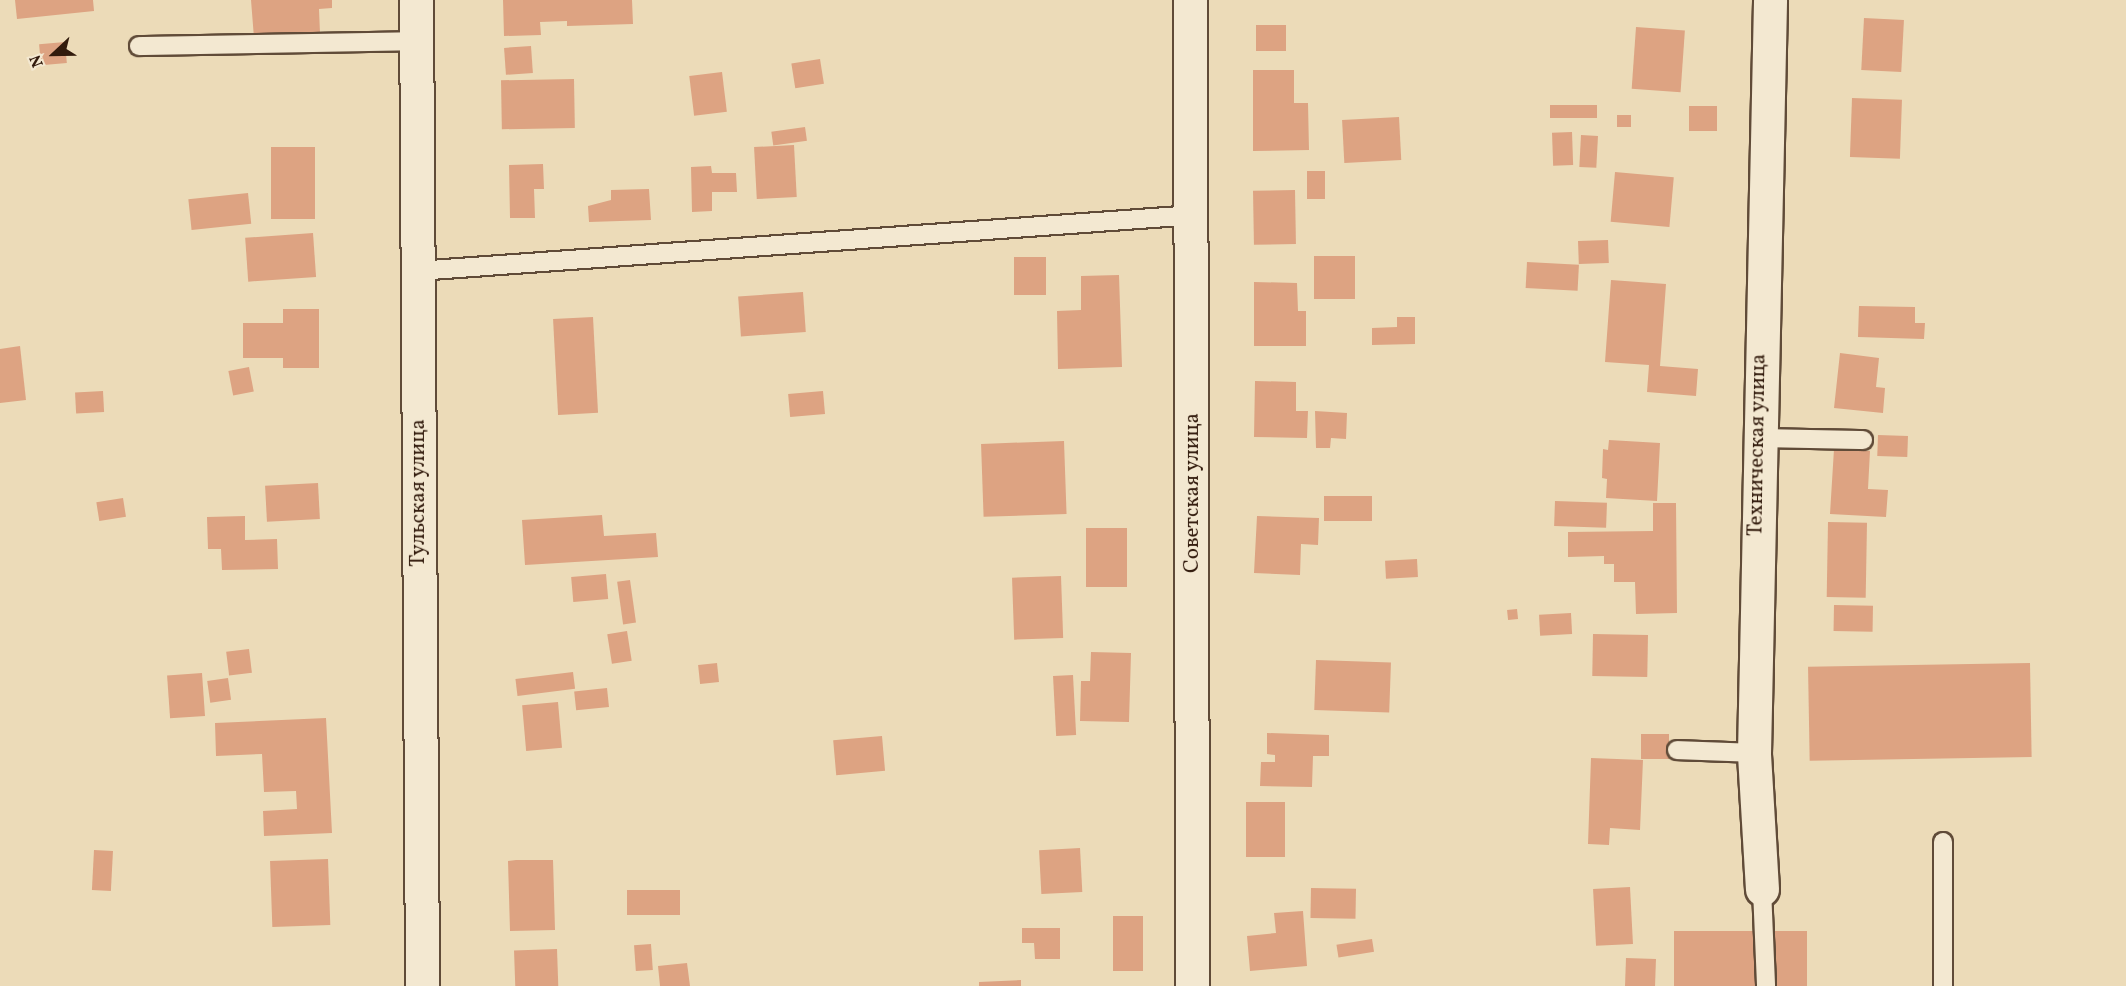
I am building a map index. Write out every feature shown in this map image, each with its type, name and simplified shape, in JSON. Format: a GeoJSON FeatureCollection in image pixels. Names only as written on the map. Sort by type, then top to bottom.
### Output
{"type":"FeatureCollection","features":[{"type":"Feature","properties":{"kind":"street","name":"Тульская улица"},"geometry":{"type":"LineString","coordinates":[[416,0],[422,986]]}},
{"type":"Feature","properties":{"kind":"street","name":"Советская улица"},"geometry":{"type":"LineString","coordinates":[[1190,0],[1194,215],[1192,986]]}},
{"type":"Feature","properties":{"kind":"street","name":"Техническая улица"},"geometry":{"type":"LineString","coordinates":[[1762,889],[1754,753],[1757,438],[1770,0]]}},
{"type":"Feature","properties":{"kind":"lane"},"geometry":{"type":"LineString","coordinates":[[139,46],[416,40]]}},
{"type":"Feature","properties":{"kind":"lane"},"geometry":{"type":"LineString","coordinates":[[417,271],[1194,215]]}},
{"type":"Feature","properties":{"kind":"lane"},"geometry":{"type":"LineString","coordinates":[[1757,438],[1863,440]]}},
{"type":"Feature","properties":{"kind":"lane"},"geometry":{"type":"LineString","coordinates":[[1677,750],[1754,753]]}},
{"type":"Feature","properties":{"kind":"lane"},"geometry":{"type":"LineString","coordinates":[[1943,842],[1943,986]]}},
{"type":"Feature","properties":{"kind":"lane"},"geometry":{"type":"LineString","coordinates":[[1762,889],[1766,986]]}},
{"type":"Feature","properties":{"kind":"building"},"geometry":{"type":"Polygon","coordinates":[[[15,0],[93,0],[94,11],[17,19],[15,0]]]}},
{"type":"Feature","properties":{"kind":"building"},"geometry":{"type":"Polygon","coordinates":[[[251,0],[332,0],[332,8],[319,9],[320,33],[254,38],[251,0]]]}},
{"type":"Feature","properties":{"kind":"building"},"geometry":{"type":"Polygon","coordinates":[[[503,0],[632,0],[633,24],[567,26],[567,21],[540,22],[541,35],[504,36],[503,0]]]}},
{"type":"Feature","properties":{"kind":"building"},"geometry":{"type":"Polygon","coordinates":[[[1864,18],[1904,20],[1901,72],[1861,70],[1864,18]]]}},
{"type":"Feature","properties":{"kind":"building"},"geometry":{"type":"Polygon","coordinates":[[[1256,25],[1286,25],[1286,51],[1256,51],[1256,25]]]}},
{"type":"Feature","properties":{"kind":"building"},"geometry":{"type":"Polygon","coordinates":[[[1636,27],[1685,30],[1681,92],[1632,89],[1636,27]]]}},
{"type":"Feature","properties":{"kind":"building"},"geometry":{"type":"Polygon","coordinates":[[[65,42],[67,63],[41,65],[39,44],[65,42]]]}},
{"type":"Feature","properties":{"kind":"building"},"geometry":{"type":"Polygon","coordinates":[[[531,46],[533,73],[506,75],[504,48],[531,46]]]}},
{"type":"Feature","properties":{"kind":"building"},"geometry":{"type":"Polygon","coordinates":[[[820,59],[824,84],[795,88],[791,64],[820,59]]]}},
{"type":"Feature","properties":{"kind":"building"},"geometry":{"type":"Polygon","coordinates":[[[1253,70],[1294,70],[1294,103],[1308,103],[1309,150],[1253,151],[1253,70]]]}},
{"type":"Feature","properties":{"kind":"building"},"geometry":{"type":"Polygon","coordinates":[[[722,72],[727,112],[694,116],[689,76],[722,72]]]}},
{"type":"Feature","properties":{"kind":"building"},"geometry":{"type":"Polygon","coordinates":[[[574,79],[575,128],[502,129],[501,80],[574,79]]]}},
{"type":"Feature","properties":{"kind":"building"},"geometry":{"type":"Polygon","coordinates":[[[1852,98],[1902,100],[1900,159],[1850,157],[1852,98]]]}},
{"type":"Feature","properties":{"kind":"building"},"geometry":{"type":"Polygon","coordinates":[[[1550,105],[1597,105],[1597,118],[1550,118],[1550,105]]]}},
{"type":"Feature","properties":{"kind":"building"},"geometry":{"type":"Polygon","coordinates":[[[1689,106],[1717,106],[1717,131],[1689,131],[1689,106]]]}},
{"type":"Feature","properties":{"kind":"building"},"geometry":{"type":"Polygon","coordinates":[[[1617,115],[1631,115],[1631,127],[1617,127],[1617,115]]]}},
{"type":"Feature","properties":{"kind":"building"},"geometry":{"type":"Polygon","coordinates":[[[1399,117],[1401,160],[1344,163],[1342,120],[1399,117]]]}},
{"type":"Feature","properties":{"kind":"building"},"geometry":{"type":"Polygon","coordinates":[[[805,127],[807,141],[773,146],[771,132],[805,127]]]}},
{"type":"Feature","properties":{"kind":"building"},"geometry":{"type":"Polygon","coordinates":[[[1572,132],[1573,165],[1553,166],[1552,133],[1572,132]]]}},
{"type":"Feature","properties":{"kind":"building"},"geometry":{"type":"Polygon","coordinates":[[[1581,135],[1598,136],[1596,168],[1579,167],[1581,135]]]}},
{"type":"Feature","properties":{"kind":"building"},"geometry":{"type":"Polygon","coordinates":[[[794,145],[797,197],[757,199],[754,147],[794,145]]]}},
{"type":"Feature","properties":{"kind":"building"},"geometry":{"type":"Polygon","coordinates":[[[271,147],[315,147],[315,219],[271,219],[271,147]]]}},
{"type":"Feature","properties":{"kind":"building"},"geometry":{"type":"Polygon","coordinates":[[[543,164],[544,189],[534,189],[535,218],[510,218],[509,165],[543,164]]]}},
{"type":"Feature","properties":{"kind":"building"},"geometry":{"type":"Polygon","coordinates":[[[711,166],[712,173],[736,173],[737,192],[712,192],[712,211],[692,212],[691,167],[711,166]]]}},
{"type":"Feature","properties":{"kind":"building"},"geometry":{"type":"Polygon","coordinates":[[[1307,171],[1325,171],[1325,199],[1307,199],[1307,171]]]}},
{"type":"Feature","properties":{"kind":"building"},"geometry":{"type":"Polygon","coordinates":[[[1615,172],[1674,177],[1669,227],[1611,222],[1615,172]]]}},
{"type":"Feature","properties":{"kind":"building"},"geometry":{"type":"Polygon","coordinates":[[[649,189],[651,220],[589,222],[588,206],[611,200],[611,190],[649,189]]]}},
{"type":"Feature","properties":{"kind":"building"},"geometry":{"type":"Polygon","coordinates":[[[1295,190],[1296,244],[1254,245],[1253,191],[1295,190]]]}},
{"type":"Feature","properties":{"kind":"building"},"geometry":{"type":"Polygon","coordinates":[[[248,193],[251,224],[192,230],[188,199],[248,193]]]}},
{"type":"Feature","properties":{"kind":"building"},"geometry":{"type":"Polygon","coordinates":[[[313,233],[316,277],[248,282],[245,238],[313,233]]]}},
{"type":"Feature","properties":{"kind":"building"},"geometry":{"type":"Polygon","coordinates":[[[1608,240],[1609,263],[1579,264],[1578,241],[1608,240]]]}},
{"type":"Feature","properties":{"kind":"building"},"geometry":{"type":"Polygon","coordinates":[[[1314,256],[1355,256],[1355,299],[1314,299],[1314,256]]]}},
{"type":"Feature","properties":{"kind":"building"},"geometry":{"type":"Polygon","coordinates":[[[1014,257],[1046,257],[1046,295],[1014,295],[1014,257]]]}},
{"type":"Feature","properties":{"kind":"building"},"geometry":{"type":"Polygon","coordinates":[[[1527,262],[1579,265],[1578,291],[1526,288],[1527,262]]]}},
{"type":"Feature","properties":{"kind":"building"},"geometry":{"type":"Polygon","coordinates":[[[1119,275],[1122,367],[1058,369],[1057,311],[1081,310],[1081,276],[1119,275]]]}},
{"type":"Feature","properties":{"kind":"building"},"geometry":{"type":"Polygon","coordinates":[[[1611,280],[1666,284],[1660,366],[1698,369],[1696,396],[1647,392],[1649,365],[1605,362],[1611,280]]]}},
{"type":"Feature","properties":{"kind":"building"},"geometry":{"type":"Polygon","coordinates":[[[1254,282],[1297,283],[1298,311],[1306,311],[1306,346],[1254,346],[1254,282]]]}},
{"type":"Feature","properties":{"kind":"building"},"geometry":{"type":"Polygon","coordinates":[[[803,292],[806,332],[741,336],[738,297],[803,292]]]}},
{"type":"Feature","properties":{"kind":"building"},"geometry":{"type":"Polygon","coordinates":[[[1859,306],[1915,307],[1915,323],[1925,323],[1924,339],[1858,337],[1859,306]]]}},
{"type":"Feature","properties":{"kind":"building"},"geometry":{"type":"Polygon","coordinates":[[[283,309],[319,309],[319,368],[283,368],[283,358],[243,358],[243,323],[283,323],[283,309]]]}},
{"type":"Feature","properties":{"kind":"building"},"geometry":{"type":"Polygon","coordinates":[[[593,317],[598,413],[558,415],[553,319],[593,317]]]}},
{"type":"Feature","properties":{"kind":"building"},"geometry":{"type":"Polygon","coordinates":[[[1397,317],[1415,317],[1415,344],[1372,345],[1372,328],[1397,327],[1397,317]]]}},
{"type":"Feature","properties":{"kind":"building"},"geometry":{"type":"Polygon","coordinates":[[[20,346],[26,400],[0,403],[0,349],[20,346]]]}},
{"type":"Feature","properties":{"kind":"building"},"geometry":{"type":"Polygon","coordinates":[[[1840,353],[1879,358],[1876,387],[1885,388],[1883,413],[1834,408],[1840,353]]]}},
{"type":"Feature","properties":{"kind":"building"},"geometry":{"type":"Polygon","coordinates":[[[249,367],[254,392],[233,396],[228,371],[249,367]]]}},
{"type":"Feature","properties":{"kind":"building"},"geometry":{"type":"Polygon","coordinates":[[[1255,381],[1296,382],[1296,411],[1308,411],[1307,438],[1254,437],[1255,381]]]}},
{"type":"Feature","properties":{"kind":"building"},"geometry":{"type":"Polygon","coordinates":[[[103,391],[104,412],[76,413],[75,392],[103,391]]]}},
{"type":"Feature","properties":{"kind":"building"},"geometry":{"type":"Polygon","coordinates":[[[823,391],[825,414],[790,417],[788,394],[823,391]]]}},
{"type":"Feature","properties":{"kind":"building"},"geometry":{"type":"Polygon","coordinates":[[[1315,411],[1347,413],[1346,439],[1331,438],[1330,448],[1316,448],[1315,411]]]}},
{"type":"Feature","properties":{"kind":"building"},"geometry":{"type":"Polygon","coordinates":[[[1878,435],[1908,436],[1907,457],[1877,456],[1878,435]]]}},
{"type":"Feature","properties":{"kind":"building"},"geometry":{"type":"Polygon","coordinates":[[[1609,440],[1660,443],[1657,501],[1606,498],[1607,479],[1602,478],[1603,449],[1608,450],[1609,440]]]}},
{"type":"Feature","properties":{"kind":"building"},"geometry":{"type":"Polygon","coordinates":[[[1064,441],[1067,514],[984,517],[981,444],[1064,441]]]}},
{"type":"Feature","properties":{"kind":"building"},"geometry":{"type":"Polygon","coordinates":[[[1834,449],[1870,451],[1868,489],[1888,490],[1886,517],[1830,514],[1834,449]]]}},
{"type":"Feature","properties":{"kind":"building"},"geometry":{"type":"Polygon","coordinates":[[[318,483],[320,519],[267,522],[265,486],[318,483]]]}},
{"type":"Feature","properties":{"kind":"building"},"geometry":{"type":"Polygon","coordinates":[[[1324,496],[1372,496],[1372,521],[1324,521],[1324,496]]]}},
{"type":"Feature","properties":{"kind":"building"},"geometry":{"type":"Polygon","coordinates":[[[123,498],[126,517],[99,521],[96,502],[123,498]]]}},
{"type":"Feature","properties":{"kind":"building"},"geometry":{"type":"Polygon","coordinates":[[[1555,501],[1607,503],[1606,528],[1554,526],[1555,501]]]}},
{"type":"Feature","properties":{"kind":"building"},"geometry":{"type":"Polygon","coordinates":[[[1653,503],[1676,503],[1677,613],[1636,614],[1635,582],[1614,582],[1614,564],[1604,564],[1604,556],[1568,557],[1568,532],[1653,531],[1653,503]]]}},
{"type":"Feature","properties":{"kind":"building"},"geometry":{"type":"Polygon","coordinates":[[[602,515],[604,536],[656,533],[658,557],[525,565],[522,520],[602,515]]]}},
{"type":"Feature","properties":{"kind":"building"},"geometry":{"type":"Polygon","coordinates":[[[245,516],[245,540],[277,539],[278,569],[222,570],[221,549],[208,549],[207,517],[245,516]]]}},
{"type":"Feature","properties":{"kind":"building"},"geometry":{"type":"Polygon","coordinates":[[[1257,516],[1319,518],[1318,545],[1301,544],[1300,575],[1254,573],[1257,516]]]}},
{"type":"Feature","properties":{"kind":"building"},"geometry":{"type":"Polygon","coordinates":[[[1828,522],[1867,523],[1866,598],[1827,597],[1828,522]]]}},
{"type":"Feature","properties":{"kind":"building"},"geometry":{"type":"Polygon","coordinates":[[[1086,528],[1127,528],[1127,587],[1086,587],[1086,528]]]}},
{"type":"Feature","properties":{"kind":"building"},"geometry":{"type":"Polygon","coordinates":[[[1417,559],[1418,577],[1386,579],[1385,561],[1417,559]]]}},
{"type":"Feature","properties":{"kind":"building"},"geometry":{"type":"Polygon","coordinates":[[[606,574],[608,599],[573,602],[571,577],[606,574]]]}},
{"type":"Feature","properties":{"kind":"building"},"geometry":{"type":"Polygon","coordinates":[[[1061,576],[1063,638],[1014,640],[1012,578],[1061,576]]]}},
{"type":"Feature","properties":{"kind":"building"},"geometry":{"type":"Polygon","coordinates":[[[630,580],[636,623],[623,624],[617,582],[630,580]]]}},
{"type":"Feature","properties":{"kind":"building"},"geometry":{"type":"Polygon","coordinates":[[[1834,605],[1873,606],[1873,632],[1834,631],[1834,605]]]}},
{"type":"Feature","properties":{"kind":"building"},"geometry":{"type":"Polygon","coordinates":[[[1517,609],[1518,619],[1508,620],[1507,610],[1517,609]]]}},
{"type":"Feature","properties":{"kind":"building"},"geometry":{"type":"Polygon","coordinates":[[[1571,613],[1572,634],[1540,636],[1539,615],[1571,613]]]}},
{"type":"Feature","properties":{"kind":"building"},"geometry":{"type":"Polygon","coordinates":[[[627,631],[632,661],[612,664],[607,634],[627,631]]]}},
{"type":"Feature","properties":{"kind":"building"},"geometry":{"type":"Polygon","coordinates":[[[1593,634],[1648,635],[1647,677],[1592,676],[1593,634]]]}},
{"type":"Feature","properties":{"kind":"building"},"geometry":{"type":"Polygon","coordinates":[[[249,649],[252,673],[229,676],[226,652],[249,649]]]}},
{"type":"Feature","properties":{"kind":"building"},"geometry":{"type":"Polygon","coordinates":[[[1091,652],[1131,653],[1129,722],[1080,721],[1081,681],[1090,681],[1091,652]]]}},
{"type":"Feature","properties":{"kind":"building"},"geometry":{"type":"Polygon","coordinates":[[[1316,660],[1391,663],[1389,713],[1314,710],[1316,660]]]}},
{"type":"Feature","properties":{"kind":"building"},"geometry":{"type":"Polygon","coordinates":[[[717,663],[719,682],[700,684],[698,665],[717,663]]]}},
{"type":"Feature","properties":{"kind":"building"},"geometry":{"type":"Polygon","coordinates":[[[2030,663],[2032,757],[1810,761],[1808,667],[2030,663]]]}},
{"type":"Feature","properties":{"kind":"building"},"geometry":{"type":"Polygon","coordinates":[[[573,672],[575,689],[518,696],[515,679],[573,672]]]}},
{"type":"Feature","properties":{"kind":"building"},"geometry":{"type":"Polygon","coordinates":[[[202,673],[205,716],[170,718],[167,675],[202,673]]]}},
{"type":"Feature","properties":{"kind":"building"},"geometry":{"type":"Polygon","coordinates":[[[1073,675],[1076,735],[1056,736],[1053,676],[1073,675]]]}},
{"type":"Feature","properties":{"kind":"building"},"geometry":{"type":"Polygon","coordinates":[[[228,678],[231,700],[210,703],[207,681],[228,678]]]}},
{"type":"Feature","properties":{"kind":"building"},"geometry":{"type":"Polygon","coordinates":[[[607,688],[609,707],[576,710],[574,691],[607,688]]]}},
{"type":"Feature","properties":{"kind":"building"},"geometry":{"type":"Polygon","coordinates":[[[558,702],[562,748],[526,751],[522,705],[558,702]]]}},
{"type":"Feature","properties":{"kind":"building"},"geometry":{"type":"Polygon","coordinates":[[[326,718],[332,833],[264,836],[263,811],[297,809],[296,791],[264,792],[262,754],[216,756],[215,723],[326,718]]]}},
{"type":"Feature","properties":{"kind":"building"},"geometry":{"type":"Polygon","coordinates":[[[1267,733],[1329,735],[1329,756],[1313,756],[1312,787],[1260,786],[1261,762],[1275,762],[1275,755],[1267,754],[1267,733]]]}},
{"type":"Feature","properties":{"kind":"building"},"geometry":{"type":"Polygon","coordinates":[[[1641,734],[1669,734],[1669,759],[1641,759],[1641,734]]]}},
{"type":"Feature","properties":{"kind":"building"},"geometry":{"type":"Polygon","coordinates":[[[882,736],[885,771],[836,775],[833,740],[882,736]]]}},
{"type":"Feature","properties":{"kind":"building"},"geometry":{"type":"Polygon","coordinates":[[[1591,758],[1643,760],[1640,830],[1610,828],[1609,845],[1588,844],[1591,758]]]}},
{"type":"Feature","properties":{"kind":"building"},"geometry":{"type":"Polygon","coordinates":[[[1246,802],[1285,802],[1285,857],[1246,857],[1246,802]]]}},
{"type":"Feature","properties":{"kind":"building"},"geometry":{"type":"Polygon","coordinates":[[[1080,848],[1082,892],[1041,894],[1039,850],[1080,848]]]}},
{"type":"Feature","properties":{"kind":"building"},"geometry":{"type":"Polygon","coordinates":[[[94,850],[113,851],[111,891],[92,890],[94,850]]]}},
{"type":"Feature","properties":{"kind":"building"},"geometry":{"type":"Polygon","coordinates":[[[328,859],[330,925],[272,927],[270,861],[328,859]]]}},
{"type":"Feature","properties":{"kind":"building"},"geometry":{"type":"Polygon","coordinates":[[[553,860],[555,930],[510,931],[508,861],[553,860]]]}},
{"type":"Feature","properties":{"kind":"building"},"geometry":{"type":"Polygon","coordinates":[[[1630,887],[1633,944],[1596,946],[1593,889],[1630,887]]]}},
{"type":"Feature","properties":{"kind":"building"},"geometry":{"type":"Polygon","coordinates":[[[1311,888],[1356,889],[1355,919],[1310,918],[1311,888]]]}},
{"type":"Feature","properties":{"kind":"building"},"geometry":{"type":"Polygon","coordinates":[[[627,890],[680,890],[680,915],[627,915],[627,890]]]}},
{"type":"Feature","properties":{"kind":"building"},"geometry":{"type":"Polygon","coordinates":[[[1303,911],[1307,966],[1250,971],[1247,936],[1276,933],[1274,913],[1303,911]]]}},
{"type":"Feature","properties":{"kind":"building"},"geometry":{"type":"Polygon","coordinates":[[[1113,916],[1143,916],[1143,971],[1113,971],[1113,916]]]}},
{"type":"Feature","properties":{"kind":"building"},"geometry":{"type":"Polygon","coordinates":[[[1022,928],[1060,928],[1060,959],[1035,959],[1034,943],[1022,943],[1022,928]]]}},
{"type":"Feature","properties":{"kind":"building"},"geometry":{"type":"Polygon","coordinates":[[[1674,931],[1807,931],[1807,986],[1674,986],[1674,931]]]}},
{"type":"Feature","properties":{"kind":"building"},"geometry":{"type":"Polygon","coordinates":[[[1372,939],[1374,952],[1338,957],[1336,945],[1372,939]]]}},
{"type":"Feature","properties":{"kind":"building"},"geometry":{"type":"Polygon","coordinates":[[[651,944],[653,970],[636,971],[634,945],[651,944]]]}},
{"type":"Feature","properties":{"kind":"building"},"geometry":{"type":"Polygon","coordinates":[[[557,949],[558,986],[515,986],[514,951],[557,949]]]}},
{"type":"Feature","properties":{"kind":"building"},"geometry":{"type":"Polygon","coordinates":[[[1626,958],[1656,959],[1655,986],[1625,986],[1626,958]]]}},
{"type":"Feature","properties":{"kind":"building"},"geometry":{"type":"Polygon","coordinates":[[[687,963],[690,986],[660,986],[658,966],[687,963]]]}},
{"type":"Feature","properties":{"kind":"building"},"geometry":{"type":"Polygon","coordinates":[[[1021,980],[1021,986],[979,986],[979,982],[1021,980]]]}}]}
